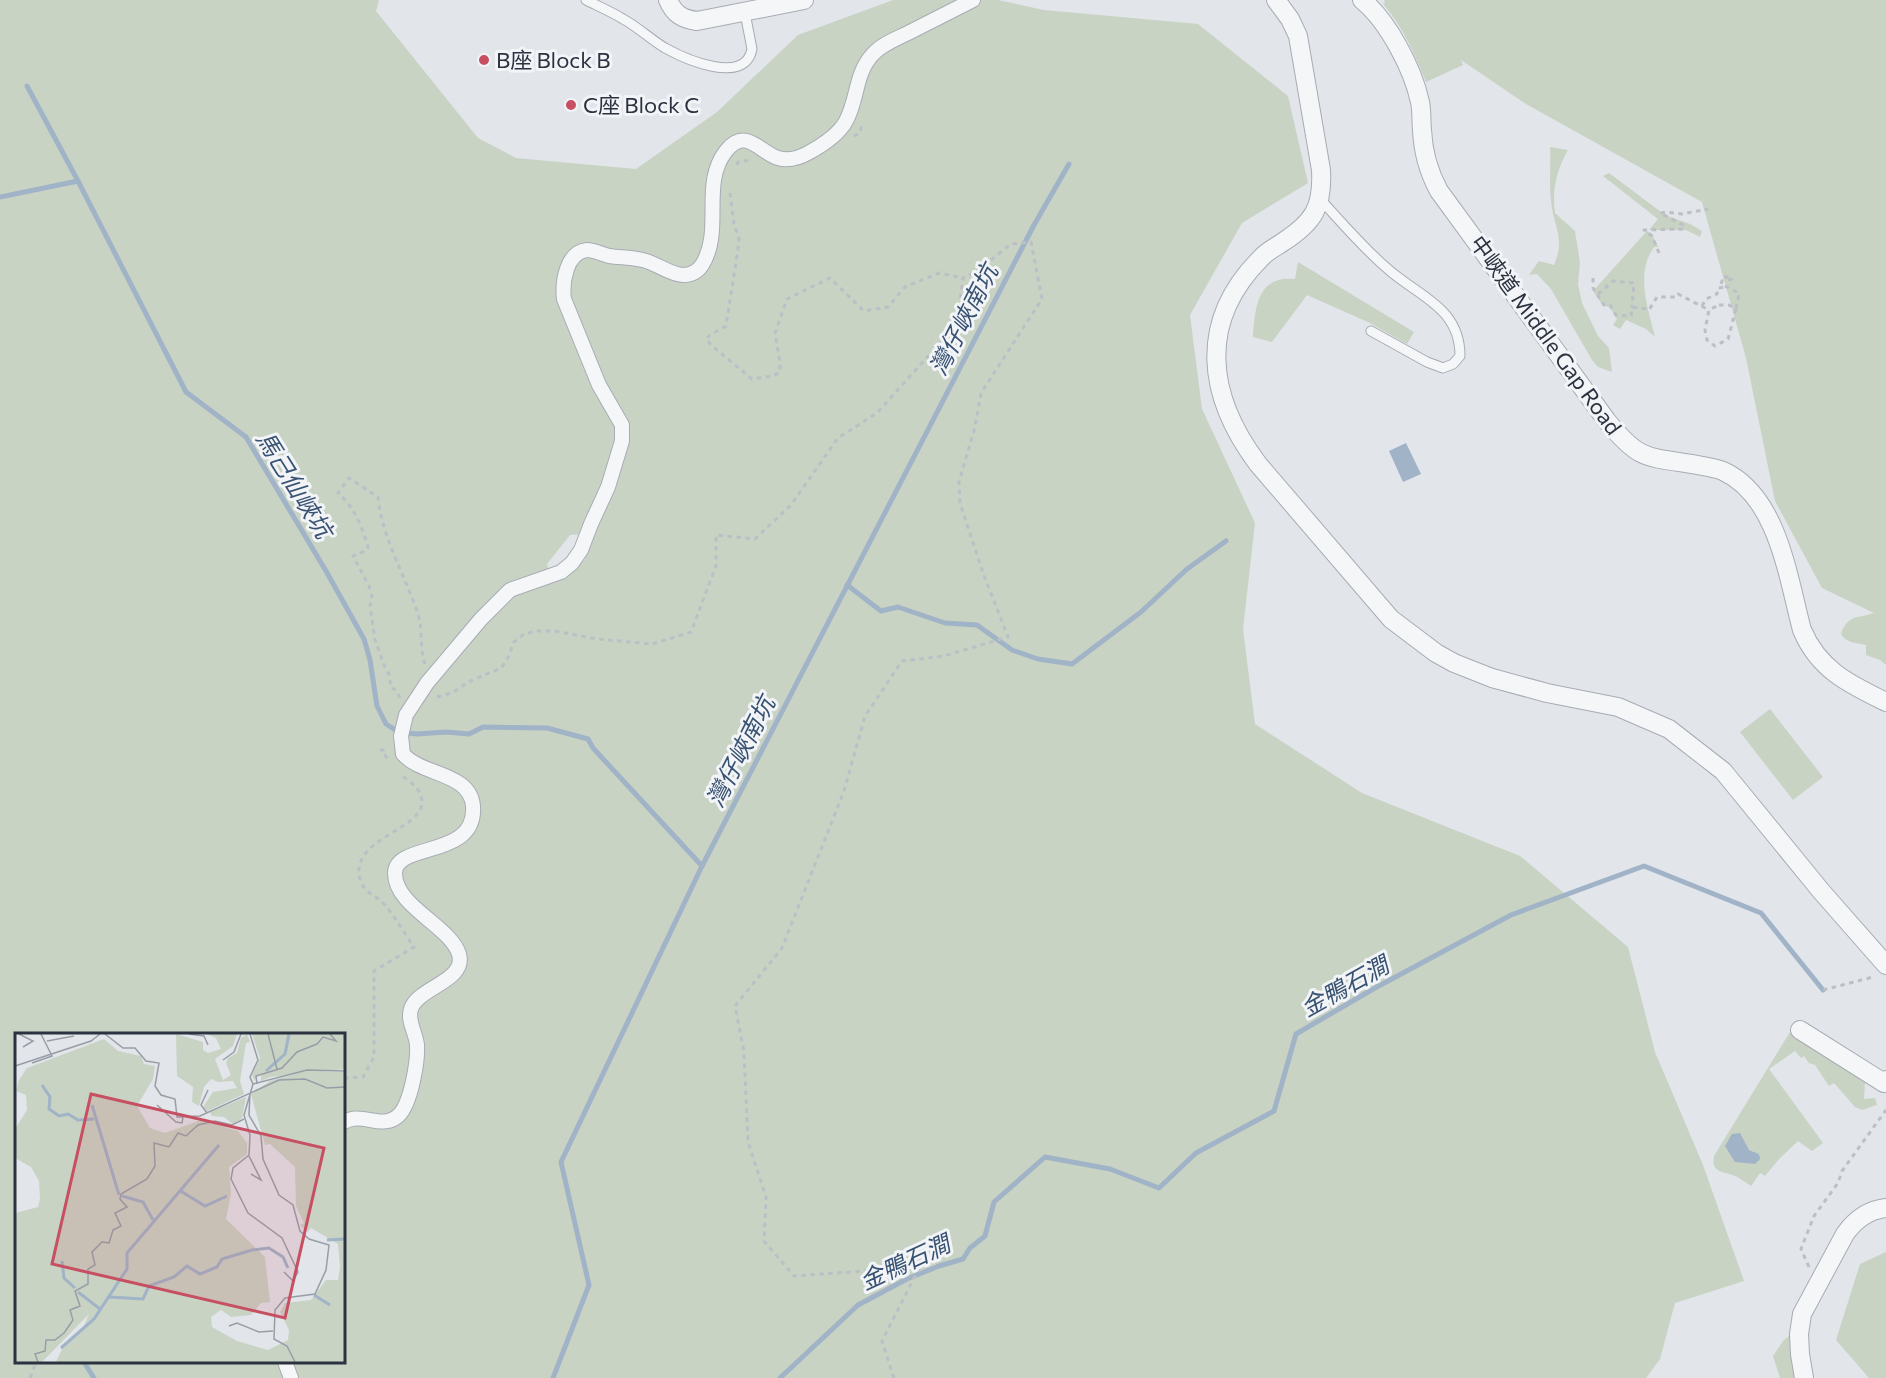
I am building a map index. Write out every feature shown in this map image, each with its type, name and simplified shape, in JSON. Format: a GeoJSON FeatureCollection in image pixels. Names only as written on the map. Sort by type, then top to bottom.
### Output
{"type":"FeatureCollection","features":[{"type":"Feature","properties":{"kind":"street"},"geometry":{"type":"LineString","coordinates":[[668,0],[673,10],[688,20],[697,21],[804,0]]}},
{"type":"Feature","properties":{"kind":"street"},"geometry":{"type":"LineString","coordinates":[[345,1121],[360,1118],[386,1122],[402,1112],[408,1099],[417,1056],[417,1043],[411,1018],[412,1007],[424,994],[452,975],[458,969],[460,961],[459,952],[446,936],[407,898],[397,884],[394,873],[397,865],[405,859],[450,843],[464,833],[472,814],[471,798],[467,790],[459,783],[417,766],[408,760],[402,751],[402,736],[409,710],[433,676],[481,619],[510,590],[561,572],[572,563],[581,550],[608,487],[622,441],[622,425],[599,385],[564,299],[571,259],[579,252],[591,251],[645,261],[676,274],[686,275],[695,272],[707,253],[713,226],[714,180],[719,165],[729,148],[738,142],[750,141],[774,156],[788,159],[798,158],[809,152],[834,135],[846,122],[862,69],[872,54],[879,48],[973,0]]}},
{"type":"Feature","properties":{"kind":"street"},"geometry":{"type":"LineString","coordinates":[[1276,0],[1290,19],[1300,43],[1321,170],[1320,200],[1308,222],[1264,255],[1245,275],[1221,319],[1216,339],[1217,380],[1232,423],[1247,449],[1391,619],[1436,653],[1492,678],[1547,693],[1618,707],[1669,729],[1723,771],[1883,966]]}},
{"type":"Feature","properties":{"kind":"street","name":"中峽道 Middle Gap Road"},"geometry":{"type":"LineString","coordinates":[[1362,0],[1380,19],[1405,59],[1415,82],[1421,105],[1424,151],[1430,174],[1439,190],[1607,421],[1626,444],[1638,452],[1651,458],[1706,466],[1723,471],[1737,479],[1751,492],[1767,514],[1777,536],[1807,643],[1833,674],[1886,702]]}},
{"type":"Feature","properties":{"kind":"street"},"geometry":{"type":"LineString","coordinates":[[1800,1030],[1884,1083],[1886,1080]]}},
{"type":"Feature","properties":{"kind":"street"},"geometry":{"type":"LineString","coordinates":[[1804,1378],[1799,1334],[1802,1314],[1854,1222],[1867,1213],[1886,1208]]}},
{"type":"Feature","properties":{"kind":"street"},"geometry":{"type":"LineString","coordinates":[[285,1363],[291,1378]]}},
{"type":"Feature","properties":{"kind":"lane"},"geometry":{"type":"LineString","coordinates":[[586,0],[623,18],[676,54],[704,64],[734,68],[745,64],[752,49],[745,13]]}},
{"type":"Feature","properties":{"kind":"lane"},"geometry":{"type":"LineString","coordinates":[[1320,200],[1390,271],[1438,306],[1456,331],[1460,356],[1453,364],[1443,368],[1427,362],[1371,331]]}},
{"type":"Feature","properties":{"kind":"path"},"geometry":{"type":"LineString","coordinates":[[852,138],[860,133],[863,117]]}},
{"type":"Feature","properties":{"kind":"path"},"geometry":{"type":"LineString","coordinates":[[732,170],[738,162],[758,161]]}},
{"type":"Feature","properties":{"kind":"path"},"geometry":{"type":"LineString","coordinates":[[729,184],[734,224],[739,238],[738,249],[726,326],[720,331],[711,333],[706,339],[752,379],[773,376],[780,372],[775,333],[787,299],[830,278],[864,311],[888,307],[905,287],[939,273],[963,278],[977,271],[1011,244],[1031,242],[1042,299],[981,393],[975,427],[959,482],[960,502],[983,573],[1008,637],[944,656],[902,662],[865,717],[844,791],[782,948],[735,1006],[744,1052],[748,1142],[766,1197],[764,1241],[794,1276],[920,1267],[882,1341],[894,1378]]}},
{"type":"Feature","properties":{"kind":"path"},"geometry":{"type":"LineString","coordinates":[[1659,253],[1652,237],[1644,230],[1684,229],[1683,225],[1660,213],[1682,214],[1708,209]]}},
{"type":"Feature","properties":{"kind":"path"},"geometry":{"type":"LineString","coordinates":[[1709,310],[1705,330],[1707,340],[1715,346],[1728,339],[1740,297],[1739,293],[1721,284],[1722,281],[1732,279],[1724,277]]}},
{"type":"Feature","properties":{"kind":"path"},"geometry":{"type":"LineString","coordinates":[[433,676],[424,663],[420,645],[419,618],[383,525],[378,496],[349,478],[338,493],[357,516],[368,547],[367,550],[353,556],[372,596],[370,606],[375,640],[390,675],[391,687],[396,690],[409,710],[454,692],[468,682],[501,668],[514,642],[523,635],[535,631],[555,631],[597,639],[652,644],[691,632],[716,567],[716,535],[755,539],[791,505],[838,438],[877,413],[957,324],[963,278]]}},
{"type":"Feature","properties":{"kind":"path"},"geometry":{"type":"LineString","coordinates":[[1593,278],[1593,288],[1604,305],[1610,305],[1616,315],[1630,316],[1634,283],[1613,281],[1598,294]]}},
{"type":"Feature","properties":{"kind":"path"},"geometry":{"type":"LineString","coordinates":[[1702,306],[1706,299],[1718,294],[1718,288],[1726,286]]}},
{"type":"Feature","properties":{"kind":"path"},"geometry":{"type":"LineString","coordinates":[[1632,308],[1639,307],[1649,310],[1657,297],[1676,297],[1678,294],[1709,310]]}},
{"type":"Feature","properties":{"kind":"path"},"geometry":{"type":"LineString","coordinates":[[1709,310],[1719,305],[1729,305],[1736,309]]}},
{"type":"Feature","properties":{"kind":"path"},"geometry":{"type":"LineString","coordinates":[[388,758],[381,750],[402,751]]}},
{"type":"Feature","properties":{"kind":"path"},"geometry":{"type":"LineString","coordinates":[[345,1078],[363,1077],[374,1057],[374,971],[414,947],[383,903],[367,891],[360,880],[359,864],[363,855],[371,846],[412,821],[420,808],[422,800],[418,789],[401,774]]}},
{"type":"Feature","properties":{"kind":"path"},"geometry":{"type":"LineString","coordinates":[[1823,990],[1883,966]]}},
{"type":"Feature","properties":{"kind":"path"},"geometry":{"type":"LineString","coordinates":[[1817,1286],[1801,1249],[1814,1216],[1838,1183],[1842,1171],[1886,1110]]}},
{"type":"Feature","properties":{"kind":"path"},"geometry":{"type":"LineString","coordinates":[[30,1378],[36,1363]]}},
{"type":"Feature","properties":{"kind":"green space"},"geometry":{"type":"Polygon","coordinates":[[[0,0],[379,0],[376,11],[478,138],[516,158],[636,169],[717,112],[798,35],[893,0],[998,0],[1044,10],[1198,24],[1288,96],[1308,183],[1242,223],[1190,315],[1202,409],[1255,523],[1243,629],[1255,724],[1362,793],[1520,856],[1628,947],[1655,1052],[1703,1165],[1744,1281],[1675,1303],[1660,1359],[1646,1378],[0,1378],[0,0]],[[583,534],[570,535],[547,564],[551,579],[574,570],[585,559],[588,539],[583,534]]]}},
{"type":"Feature","properties":{"kind":"green space"},"geometry":{"type":"Polygon","coordinates":[[[1384,0],[1886,0],[1886,665],[1866,655],[1866,645],[1849,641],[1843,637],[1841,634],[1850,620],[1874,613],[1822,588],[1775,501],[1746,358],[1702,202],[1526,104],[1461,60],[1463,65],[1426,82],[1402,31],[1383,4],[1384,0]]]}},
{"type":"Feature","properties":{"kind":"green space"},"geometry":{"type":"Polygon","coordinates":[[[1550,147],[1568,150],[1560,165],[1556,181],[1555,213],[1575,231],[1580,263],[1578,284],[1582,303],[1598,336],[1609,348],[1612,372],[1598,367],[1592,360],[1551,289],[1537,274],[1529,275],[1539,261],[1554,265],[1559,247],[1550,194],[1550,147]]]}},
{"type":"Feature","properties":{"kind":"green space"},"geometry":{"type":"Polygon","coordinates":[[[1609,173],[1665,215],[1702,231],[1700,237],[1686,230],[1649,230],[1658,219],[1603,176],[1609,173]]]}},
{"type":"Feature","properties":{"kind":"green space"},"geometry":{"type":"Polygon","coordinates":[[[1647,231],[1652,234],[1658,247],[1654,247],[1648,257],[1644,279],[1655,337],[1646,329],[1626,320],[1620,329],[1613,325],[1617,319],[1610,308],[1603,306],[1593,291],[1647,231]]]}},
{"type":"Feature","properties":{"kind":"green space"},"geometry":{"type":"Polygon","coordinates":[[[1298,262],[1414,332],[1407,344],[1370,323],[1307,295],[1272,342],[1253,337],[1260,296],[1273,282],[1295,279],[1298,262]]]}},
{"type":"Feature","properties":{"kind":"green space"},"geometry":{"type":"Polygon","coordinates":[[[1770,709],[1823,777],[1793,800],[1740,732],[1770,709]]]}},
{"type":"Feature","properties":{"kind":"green space"},"geometry":{"type":"Polygon","coordinates":[[[1790,1032],[1865,1082],[1864,1099],[1875,1098],[1877,1105],[1862,1110],[1855,1107],[1834,1083],[1829,1086],[1815,1065],[1809,1063],[1804,1056],[1801,1058],[1795,1051],[1769,1069],[1823,1143],[1812,1151],[1798,1141],[1765,1176],[1760,1173],[1751,1186],[1739,1178],[1720,1172],[1713,1162],[1714,1156],[1790,1032]]]}},
{"type":"Feature","properties":{"kind":"green space"},"geometry":{"type":"Polygon","coordinates":[[[1886,1252],[1886,1378],[1869,1378],[1836,1340],[1860,1264],[1886,1252]]]}},
{"type":"Feature","properties":{"kind":"green space"},"geometry":{"type":"Polygon","coordinates":[[[1790,1335],[1800,1378],[1780,1378],[1773,1356],[1790,1335]]]}},
{"type":"Feature","properties":{"kind":"water"},"geometry":{"type":"Polygon","coordinates":[[[1406,443],[1421,474],[1403,482],[1389,451],[1406,443]]]}},
{"type":"Feature","properties":{"kind":"water"},"geometry":{"type":"Polygon","coordinates":[[[1740,1133],[1749,1150],[1759,1155],[1760,1159],[1755,1164],[1735,1162],[1725,1146],[1732,1134],[1740,1133]]]}},
{"type":"Feature","properties":{"kind":"waterway","name":"馬己仙峽坑"},"geometry":{"type":"LineString","coordinates":[[27,86],[186,392],[246,437],[326,571],[364,639],[370,660],[377,706],[386,724],[397,731]]}},
{"type":"Feature","properties":{"kind":"waterway","name":"灣仔峽南坑"},"geometry":{"type":"LineString","coordinates":[[553,1378],[589,1285],[561,1162],[702,866],[1034,225],[1069,164]]}},
{"type":"Feature","properties":{"kind":"waterway"},"geometry":{"type":"LineString","coordinates":[[0,197],[78,181]]}},
{"type":"Feature","properties":{"kind":"waterway"},"geometry":{"type":"LineString","coordinates":[[847,585],[881,611],[898,607],[945,623],[977,625],[1012,650],[1038,659],[1072,664],[1141,612],[1187,569],[1226,541]]}},
{"type":"Feature","properties":{"kind":"waterway","name":"馬己仙峽坑"},"geometry":{"type":"LineString","coordinates":[[407,733],[469,734],[483,727],[547,728],[588,739],[593,748],[702,866]]}},
{"type":"Feature","properties":{"kind":"waterway","name":"金鴨石澗"},"geometry":{"type":"LineString","coordinates":[[780,1378],[858,1305],[907,1279],[963,1259],[970,1248],[985,1236],[994,1202],[1045,1157],[1110,1169],[1159,1188],[1196,1153],[1274,1111],[1296,1034],[1375,988],[1511,915],[1644,866],[1761,913],[1823,990]]}},
{"type":"Feature","properties":{"kind":"waterway"},"geometry":{"type":"LineString","coordinates":[[85,1363],[94,1378]]}},
{"type":"Feature","properties":{"kind":"place","name":"B座 Block B"},"geometry":{"type":"Point","coordinates":[484,60]}},
{"type":"Feature","properties":{"kind":"place","name":"C座 Block C"},"geometry":{"type":"Point","coordinates":[571,105]}}]}
